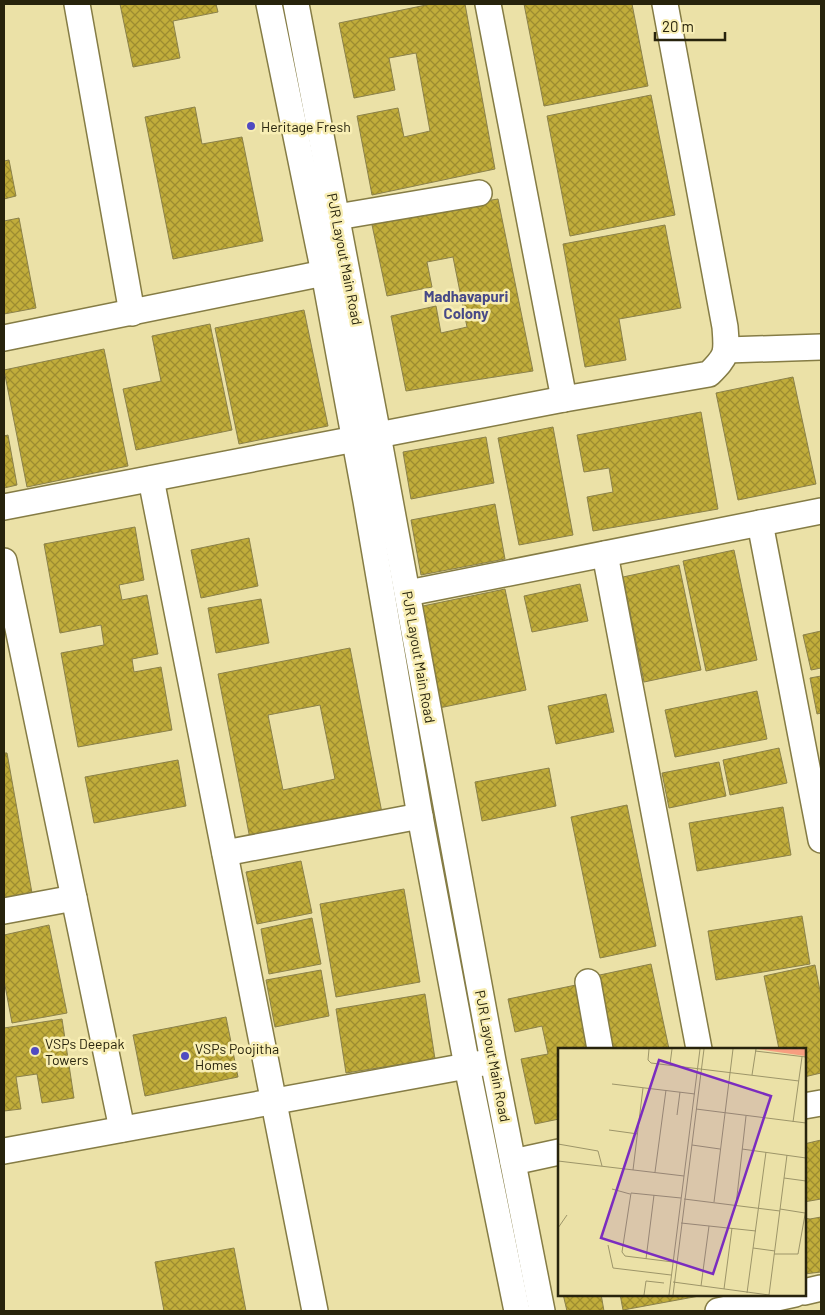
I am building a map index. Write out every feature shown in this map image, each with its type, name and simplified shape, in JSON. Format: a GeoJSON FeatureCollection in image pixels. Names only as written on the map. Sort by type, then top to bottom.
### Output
{"type":"FeatureCollection","features":[{"type":"Feature","properties":{"kind":"street"},"geometry":{"type":"LineString","coordinates":[[76,4],[132,312]]}},
{"type":"Feature","properties":{"kind":"street"},"geometry":{"type":"LineString","coordinates":[[269,4],[324,273],[367,437]]}},
{"type":"Feature","properties":{"kind":"street","name":"PJR Layout Main Road"},"geometry":{"type":"LineString","coordinates":[[296,4],[337,217],[367,437],[378,499],[408,593],[493,1061],[542,1311]]}},
{"type":"Feature","properties":{"kind":"street"},"geometry":{"type":"LineString","coordinates":[[488,4],[564,399]]}},
{"type":"Feature","properties":{"kind":"street"},"geometry":{"type":"LineString","coordinates":[[4,507],[564,399],[710,374],[722,361],[727,350],[725,327],[665,4]]}},
{"type":"Feature","properties":{"kind":"street"},"geometry":{"type":"LineString","coordinates":[[337,217],[479,194]]}},
{"type":"Feature","properties":{"kind":"street"},"geometry":{"type":"LineString","coordinates":[[4,338],[324,273]]}},
{"type":"Feature","properties":{"kind":"street"},"geometry":{"type":"LineString","coordinates":[[727,350],[821,347]]}},
{"type":"Feature","properties":{"kind":"street"},"geometry":{"type":"LineString","coordinates":[[151,479],[315,1311]]}},
{"type":"Feature","properties":{"kind":"street"},"geometry":{"type":"LineString","coordinates":[[378,499],[420,816],[467,1066],[517,1311]]}},
{"type":"Feature","properties":{"kind":"street"},"geometry":{"type":"LineString","coordinates":[[408,593],[821,511]]}},
{"type":"Feature","properties":{"kind":"street"},"geometry":{"type":"LineString","coordinates":[[760,523],[814,767],[821,840]]}},
{"type":"Feature","properties":{"kind":"street"},"geometry":{"type":"LineString","coordinates":[[605,554],[699,1048]]}},
{"type":"Feature","properties":{"kind":"street"},"geometry":{"type":"LineString","coordinates":[[4,560],[122,1129]]}},
{"type":"Feature","properties":{"kind":"street"},"geometry":{"type":"LineString","coordinates":[[225,853],[420,816]]}},
{"type":"Feature","properties":{"kind":"street"},"geometry":{"type":"LineString","coordinates":[[4,911],[74,898]]}},
{"type":"Feature","properties":{"kind":"street"},"geometry":{"type":"LineString","coordinates":[[588,982],[600,1048]]}},
{"type":"Feature","properties":{"kind":"street"},"geometry":{"type":"LineString","coordinates":[[4,1151],[493,1061]]}},
{"type":"Feature","properties":{"kind":"street"},"geometry":{"type":"LineString","coordinates":[[805,1106],[821,1102]]}},
{"type":"Feature","properties":{"kind":"street"},"geometry":{"type":"LineString","coordinates":[[513,1162],[558,1152]]}},
{"type":"Feature","properties":{"kind":"street"},"geometry":{"type":"LineString","coordinates":[[805,1292],[821,1288]]}},
{"type":"Feature","properties":{"kind":"street"},"geometry":{"type":"LineString","coordinates":[[733,1310],[791,1295]]}},
{"type":"Feature","properties":{"kind":"building"},"geometry":{"type":"Polygon","coordinates":[[[120,4],[216,4],[218,12],[173,21],[180,58],[133,67],[120,4]]]}},
{"type":"Feature","properties":{"kind":"building"},"geometry":{"type":"Polygon","coordinates":[[[431,4],[465,4],[495,169],[372,195],[357,116],[398,108],[404,137],[430,131],[416,53],[389,58],[395,90],[354,98],[339,23],[431,4]]]}},
{"type":"Feature","properties":{"kind":"building"},"geometry":{"type":"Polygon","coordinates":[[[524,4],[632,4],[648,86],[544,106],[524,4]]]}},
{"type":"Feature","properties":{"kind":"building"},"geometry":{"type":"Polygon","coordinates":[[[651,95],[675,215],[570,236],[547,116],[651,95]]]}},
{"type":"Feature","properties":{"kind":"building"},"geometry":{"type":"Polygon","coordinates":[[[195,107],[202,144],[242,137],[263,241],[173,259],[145,117],[195,107]]]}},
{"type":"Feature","properties":{"kind":"building"},"geometry":{"type":"Polygon","coordinates":[[[9,160],[16,196],[4,199],[4,161],[9,160]]]}},
{"type":"Feature","properties":{"kind":"building"},"geometry":{"type":"Polygon","coordinates":[[[498,199],[533,371],[406,391],[391,316],[436,306],[441,333],[467,327],[453,257],[427,262],[432,287],[387,296],[371,220],[498,199]]]}},
{"type":"Feature","properties":{"kind":"building"},"geometry":{"type":"Polygon","coordinates":[[[19,218],[36,308],[4,314],[4,221],[19,218]]]}},
{"type":"Feature","properties":{"kind":"building"},"geometry":{"type":"Polygon","coordinates":[[[665,225],[681,308],[619,319],[626,360],[585,367],[563,244],[665,225]]]}},
{"type":"Feature","properties":{"kind":"building"},"geometry":{"type":"Polygon","coordinates":[[[304,310],[328,426],[239,444],[215,328],[304,310]]]}},
{"type":"Feature","properties":{"kind":"building"},"geometry":{"type":"Polygon","coordinates":[[[210,324],[232,430],[136,450],[123,389],[161,381],[152,336],[210,324]]]}},
{"type":"Feature","properties":{"kind":"building"},"geometry":{"type":"Polygon","coordinates":[[[104,349],[128,466],[27,487],[4,370],[104,349]]]}},
{"type":"Feature","properties":{"kind":"building"},"geometry":{"type":"Polygon","coordinates":[[[793,377],[816,484],[738,500],[716,393],[793,377]]]}},
{"type":"Feature","properties":{"kind":"building"},"geometry":{"type":"Polygon","coordinates":[[[701,412],[718,509],[593,531],[587,497],[613,492],[609,468],[584,472],[577,435],[701,412]]]}},
{"type":"Feature","properties":{"kind":"building"},"geometry":{"type":"Polygon","coordinates":[[[553,427],[573,535],[519,545],[498,438],[553,427]]]}},
{"type":"Feature","properties":{"kind":"building"},"geometry":{"type":"Polygon","coordinates":[[[8,435],[17,485],[4,488],[4,436],[8,435]]]}},
{"type":"Feature","properties":{"kind":"building"},"geometry":{"type":"Polygon","coordinates":[[[486,437],[494,483],[411,499],[403,452],[486,437]]]}},
{"type":"Feature","properties":{"kind":"building"},"geometry":{"type":"Polygon","coordinates":[[[495,504],[505,559],[421,575],[411,520],[495,504]]]}},
{"type":"Feature","properties":{"kind":"building"},"geometry":{"type":"Polygon","coordinates":[[[135,527],[144,580],[119,585],[122,600],[147,595],[158,654],[132,659],[134,672],[161,667],[172,730],[78,747],[61,653],[104,645],[101,625],[60,633],[44,544],[135,527]]]}},
{"type":"Feature","properties":{"kind":"building"},"geometry":{"type":"Polygon","coordinates":[[[249,538],[258,586],[201,598],[191,550],[249,538]]]}},
{"type":"Feature","properties":{"kind":"building"},"geometry":{"type":"Polygon","coordinates":[[[734,550],[757,660],[706,671],[683,561],[734,550]]]}},
{"type":"Feature","properties":{"kind":"building"},"geometry":{"type":"Polygon","coordinates":[[[679,565],[701,670],[644,682],[623,577],[679,565]]]}},
{"type":"Feature","properties":{"kind":"building"},"geometry":{"type":"Polygon","coordinates":[[[580,584],[588,621],[532,632],[524,596],[580,584]]]}},
{"type":"Feature","properties":{"kind":"building"},"geometry":{"type":"Polygon","coordinates":[[[505,589],[526,690],[439,708],[418,607],[505,589]]]}},
{"type":"Feature","properties":{"kind":"building"},"geometry":{"type":"Polygon","coordinates":[[[261,599],[269,643],[216,653],[208,608],[261,599]]]}},
{"type":"Feature","properties":{"kind":"building"},"geometry":{"type":"Polygon","coordinates":[[[821,631],[821,668],[811,670],[803,635],[821,631]]]}},
{"type":"Feature","properties":{"kind":"building"},"geometry":{"type":"Polygon","coordinates":[[[350,648],[383,818],[251,844],[218,674],[350,648]],[[320,705],[268,715],[283,790],[335,779],[320,705]]]}},
{"type":"Feature","properties":{"kind":"building"},"geometry":{"type":"Polygon","coordinates":[[[821,676],[821,713],[817,714],[810,678],[821,676]]]}},
{"type":"Feature","properties":{"kind":"building"},"geometry":{"type":"Polygon","coordinates":[[[757,691],[767,739],[675,757],[665,710],[757,691]]]}},
{"type":"Feature","properties":{"kind":"building"},"geometry":{"type":"Polygon","coordinates":[[[606,694],[614,732],[556,744],[548,706],[606,694]]]}},
{"type":"Feature","properties":{"kind":"building"},"geometry":{"type":"Polygon","coordinates":[[[779,748],[787,783],[730,795],[723,760],[779,748]]]}},
{"type":"Feature","properties":{"kind":"building"},"geometry":{"type":"Polygon","coordinates":[[[4,753],[7,753],[32,893],[4,898],[4,753]]]}},
{"type":"Feature","properties":{"kind":"building"},"geometry":{"type":"Polygon","coordinates":[[[178,760],[186,806],[94,823],[85,777],[178,760]]]}},
{"type":"Feature","properties":{"kind":"building"},"geometry":{"type":"Polygon","coordinates":[[[719,762],[726,796],[669,808],[662,773],[719,762]]]}},
{"type":"Feature","properties":{"kind":"building"},"geometry":{"type":"Polygon","coordinates":[[[549,768],[556,806],[482,821],[475,782],[549,768]]]}},
{"type":"Feature","properties":{"kind":"building"},"geometry":{"type":"Polygon","coordinates":[[[627,805],[656,946],[600,958],[571,817],[627,805]]]}},
{"type":"Feature","properties":{"kind":"building"},"geometry":{"type":"Polygon","coordinates":[[[783,807],[791,855],[697,871],[689,823],[783,807]]]}},
{"type":"Feature","properties":{"kind":"building"},"geometry":{"type":"Polygon","coordinates":[[[301,861],[312,913],[257,924],[246,872],[301,861]]]}},
{"type":"Feature","properties":{"kind":"building"},"geometry":{"type":"Polygon","coordinates":[[[404,889],[420,982],[336,997],[320,904],[404,889]]]}},
{"type":"Feature","properties":{"kind":"building"},"geometry":{"type":"Polygon","coordinates":[[[802,916],[810,964],[716,980],[708,931],[802,916]]]}},
{"type":"Feature","properties":{"kind":"building"},"geometry":{"type":"Polygon","coordinates":[[[312,918],[321,964],[269,974],[261,929],[312,918]]]}},
{"type":"Feature","properties":{"kind":"building"},"geometry":{"type":"Polygon","coordinates":[[[49,925],[67,1013],[12,1023],[4,980],[4,935],[49,925]]]}},
{"type":"Feature","properties":{"kind":"building"},"geometry":{"type":"Polygon","coordinates":[[[651,964],[669,1048],[610,1048],[595,976],[651,964]]]}},
{"type":"Feature","properties":{"kind":"building"},"geometry":{"type":"Polygon","coordinates":[[[815,965],[821,996],[821,1073],[805,1077],[805,1048],[779,1048],[764,976],[815,965]]]}},
{"type":"Feature","properties":{"kind":"building"},"geometry":{"type":"Polygon","coordinates":[[[321,970],[329,1016],[275,1027],[266,980],[321,970]]]}},
{"type":"Feature","properties":{"kind":"building"},"geometry":{"type":"Polygon","coordinates":[[[576,985],[589,1048],[558,1048],[558,1119],[535,1124],[521,1059],[548,1054],[542,1026],[515,1032],[508,999],[576,985]]]}},
{"type":"Feature","properties":{"kind":"building"},"geometry":{"type":"Polygon","coordinates":[[[425,994],[435,1059],[346,1073],[336,1009],[425,994]]]}},
{"type":"Feature","properties":{"kind":"building","name":"VSPs Poojitha Homes"},"geometry":{"type":"Polygon","coordinates":[[[226,1017],[238,1077],[145,1096],[133,1035],[226,1017]]]}},
{"type":"Feature","properties":{"kind":"building","name":"VSPs Deepak Towers"},"geometry":{"type":"Polygon","coordinates":[[[62,1019],[74,1098],[42,1103],[37,1074],[16,1077],[21,1109],[4,1111],[4,1028],[62,1019]]]}},
{"type":"Feature","properties":{"kind":"building"},"geometry":{"type":"Polygon","coordinates":[[[821,1140],[821,1199],[805,1202],[805,1144],[821,1140]]]}},
{"type":"Feature","properties":{"kind":"building"},"geometry":{"type":"Polygon","coordinates":[[[821,1217],[821,1272],[805,1274],[805,1218],[821,1217]]]}},
{"type":"Feature","properties":{"kind":"building"},"geometry":{"type":"Polygon","coordinates":[[[234,1248],[246,1311],[164,1311],[155,1262],[234,1248]]]}},
{"type":"Feature","properties":{"kind":"building"},"geometry":{"type":"Polygon","coordinates":[[[563,1295],[601,1295],[604,1311],[567,1311],[563,1295]]]}},
{"type":"Feature","properties":{"kind":"building"},"geometry":{"type":"Polygon","coordinates":[[[620,1295],[705,1295],[623,1310],[620,1295]]]}},
{"type":"Feature","properties":{"kind":"place","name":"Heritage Fresh"},"geometry":{"type":"Point","coordinates":[251,126]}},
{"type":"Feature","properties":{"kind":"place","name":"VSPs Deepak Towers"},"geometry":{"type":"Point","coordinates":[35,1051]}},
{"type":"Feature","properties":{"kind":"place","name":"VSPs Poojitha Homes"},"geometry":{"type":"Point","coordinates":[185,1056]}},
{"type":"Feature","properties":{"kind":"district","name":"Madhavapuri Colony"},"geometry":{"type":"Point","coordinates":[466,304]}}]}
